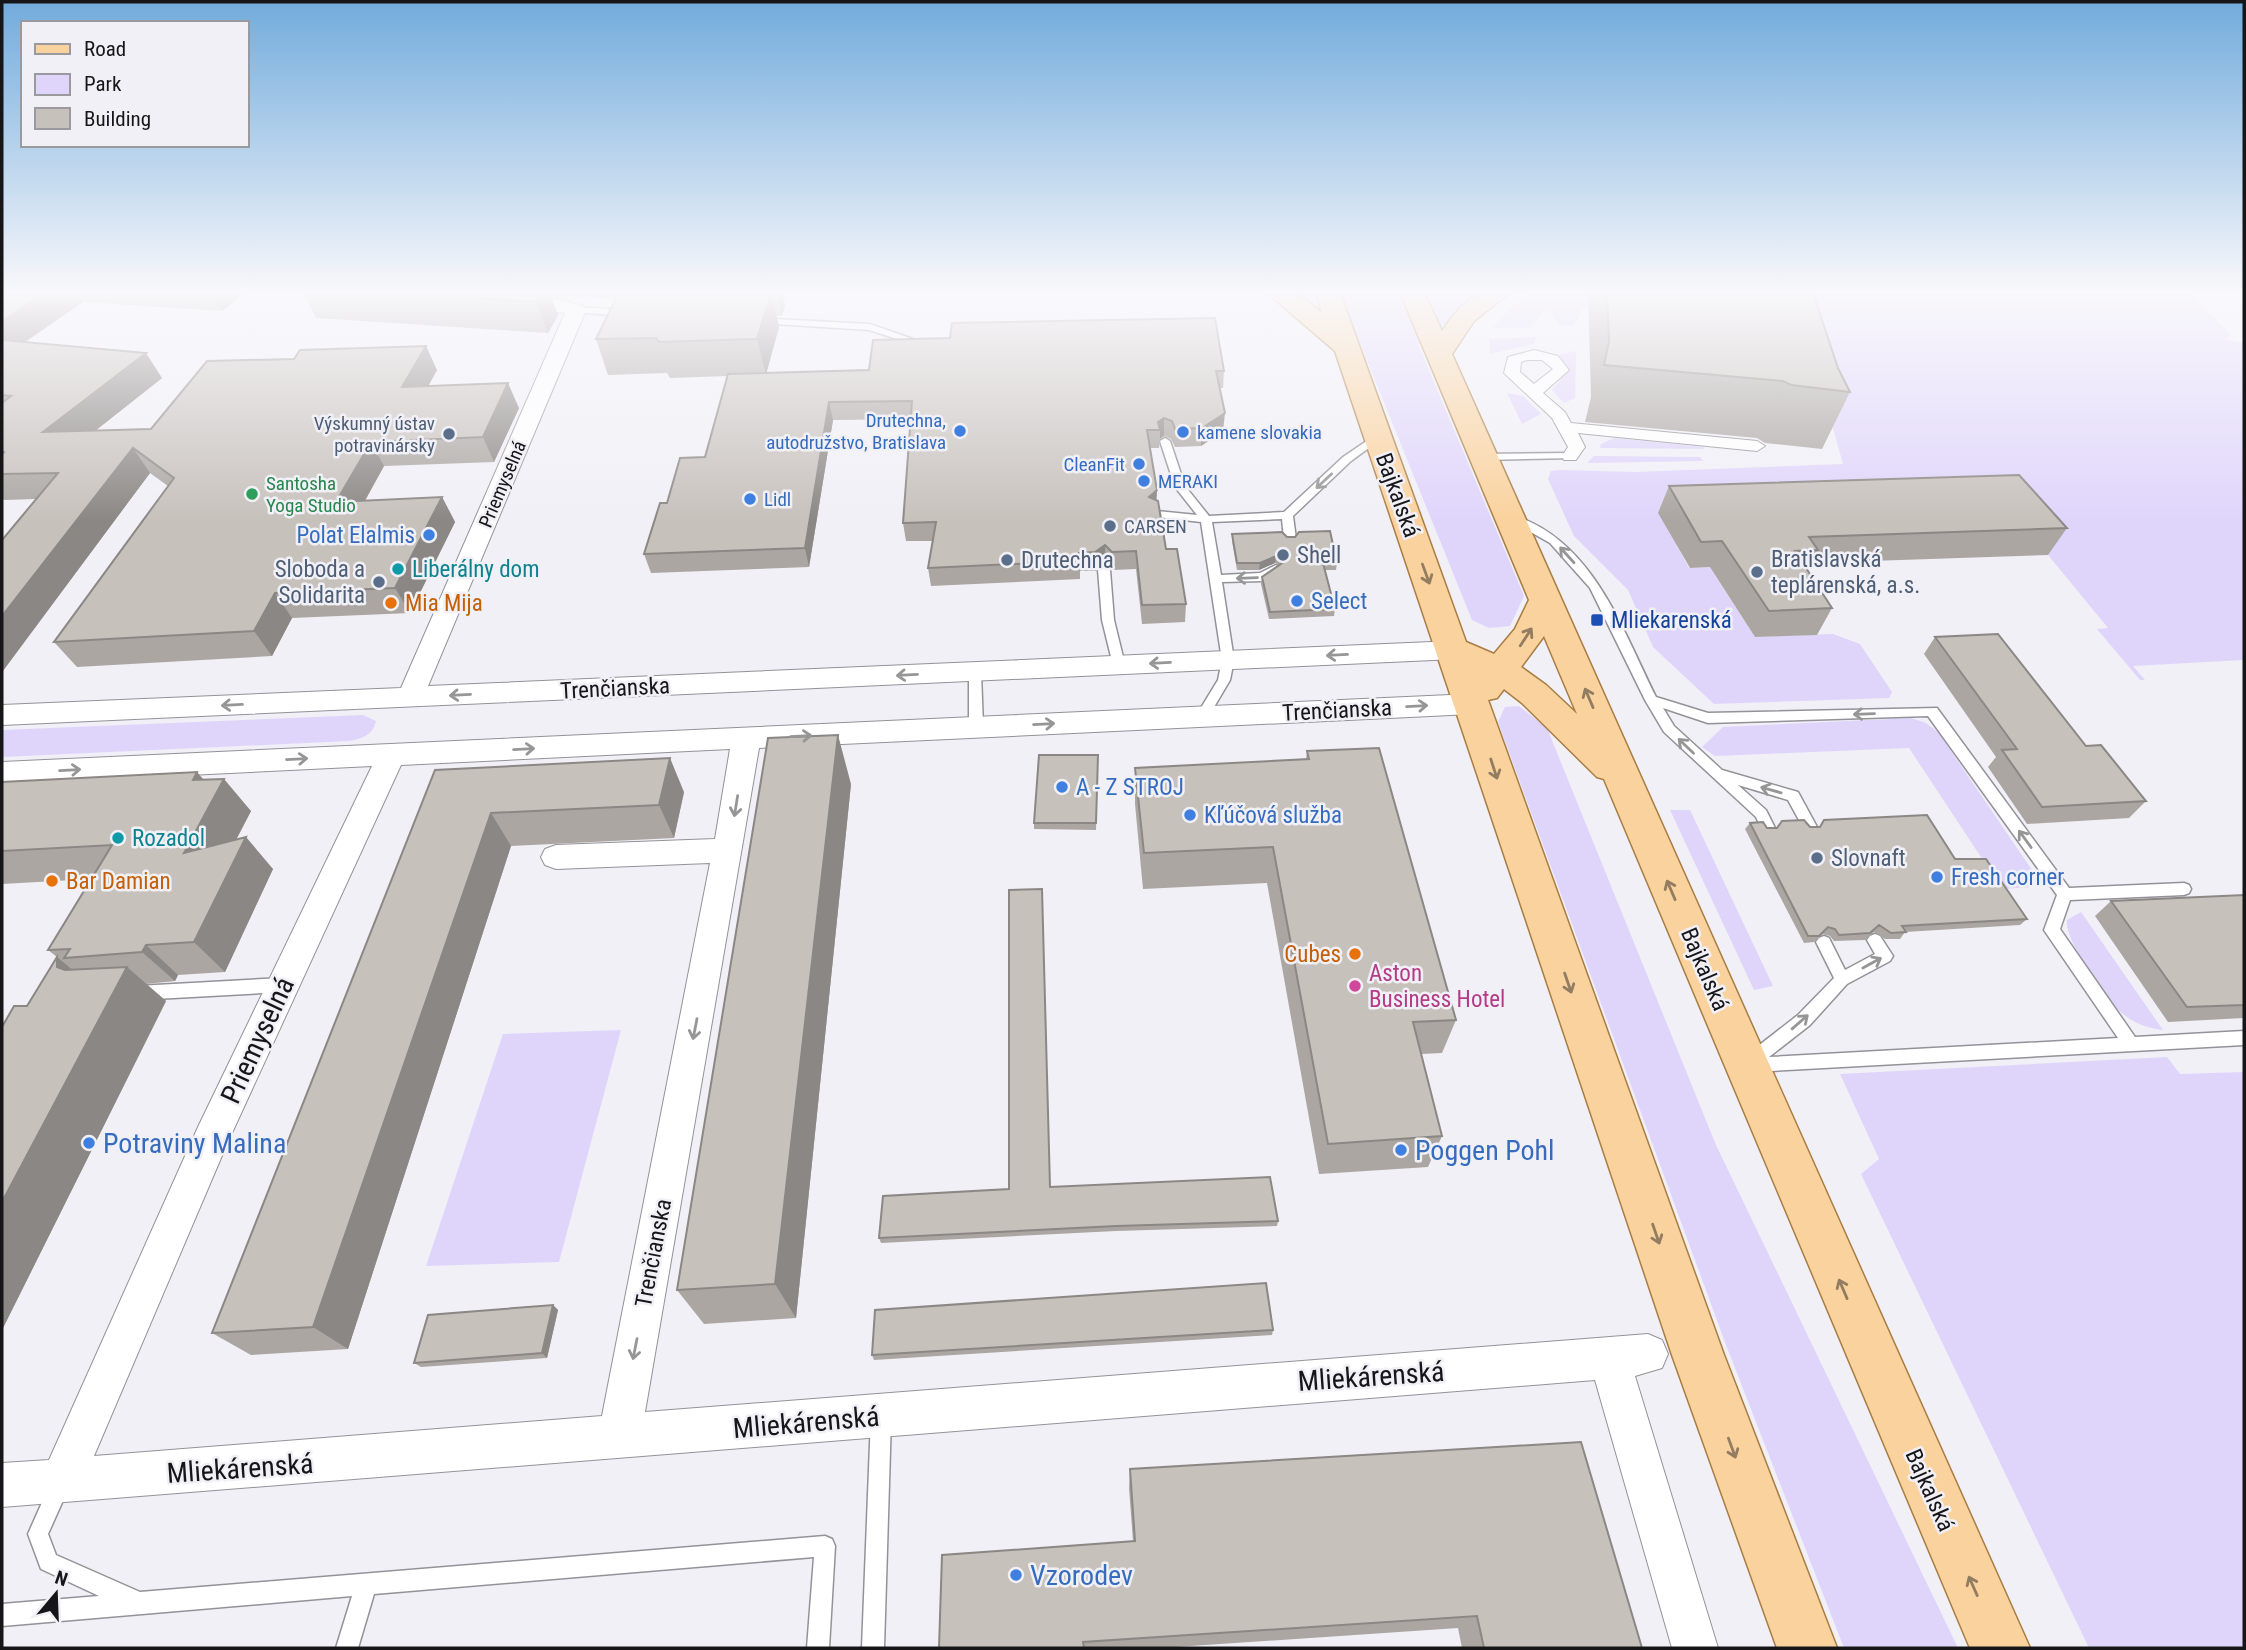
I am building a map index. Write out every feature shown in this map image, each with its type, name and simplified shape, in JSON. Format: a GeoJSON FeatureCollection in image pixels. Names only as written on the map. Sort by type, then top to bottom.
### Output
{"type":"FeatureCollection","features":[{"type":"Feature","properties":{"kind":"main road","name":"Bajkalská"},"geometry":{"type":"LineString","coordinates":[[1353,367],[1455,650],[1698,1355],[1807,1648]]}},
{"type":"Feature","properties":{"kind":"main road","name":"Bajkalská"},"geometry":{"type":"LineString","coordinates":[[1445,367],[2000,1648]]}},
{"type":"Feature","properties":{"kind":"main road"},"geometry":{"type":"LineString","coordinates":[[1472,704],[1502,671],[1529,634],[1546,599]]}},
{"type":"Feature","properties":{"kind":"main road"},"geometry":{"type":"LineString","coordinates":[[1455,650],[1502,671],[1562,718],[1626,783]]}},
{"type":"Feature","properties":{"kind":"street","name":"Priemyselná"},"geometry":{"type":"LineString","coordinates":[[410,697],[552,367]]}},
{"type":"Feature","properties":{"kind":"street"},"geometry":{"type":"LineString","coordinates":[[1533,393],[1559,415],[1566,426],[1577,447],[1570,456]]}},
{"type":"Feature","properties":{"kind":"street"},"geometry":{"type":"LineString","coordinates":[[1566,426],[1757,446]]}},
{"type":"Feature","properties":{"kind":"street","name":"Trenčianska"},"geometry":{"type":"LineString","coordinates":[[2,715],[1455,650]]}},
{"type":"Feature","properties":{"kind":"street","name":"Trenčianska"},"geometry":{"type":"LineString","coordinates":[[2,773],[1472,704]]}},
{"type":"Feature","properties":{"kind":"street","name":"Trenčianska"},"geometry":{"type":"LineString","coordinates":[[619,1438],[729,850],[746,738]]}},
{"type":"Feature","properties":{"kind":"street","name":"Priemyselná"},"geometry":{"type":"LineString","coordinates":[[61,1482],[211,1139],[391,755]]}},
{"type":"Feature","properties":{"kind":"street"},"geometry":{"type":"LineString","coordinates":[[556,857],[729,850]]}},
{"type":"Feature","properties":{"kind":"street","name":"Mliekárenská"},"geometry":{"type":"LineString","coordinates":[[2,1485],[619,1438],[1296,1381],[1628,1357],[1695,1648]]}},
{"type":"Feature","properties":{"kind":"lane"},"geometry":{"type":"LineString","coordinates":[[1157,514],[1206,519],[1287,515],[1347,459],[1377,438]]}},
{"type":"Feature","properties":{"kind":"lane"},"geometry":{"type":"LineString","coordinates":[[1165,441],[1180,487],[1206,519],[1228,660],[1224,680],[1202,716]]}},
{"type":"Feature","properties":{"kind":"lane"},"geometry":{"type":"LineString","coordinates":[[1483,457],[1570,456]]}},
{"type":"Feature","properties":{"kind":"lane"},"geometry":{"type":"LineString","coordinates":[[1287,515],[1290,539]]}},
{"type":"Feature","properties":{"kind":"lane"},"geometry":{"type":"LineString","coordinates":[[1509,516],[1554,541],[1595,586],[1651,700],[1669,729],[1761,814],[1768,828]]}},
{"type":"Feature","properties":{"kind":"lane"},"geometry":{"type":"LineString","coordinates":[[1215,579],[1262,577],[1276,569]]}},
{"type":"Feature","properties":{"kind":"lane"},"geometry":{"type":"LineString","coordinates":[[1104,570],[1108,620],[1119,665]]}},
{"type":"Feature","properties":{"kind":"lane"},"geometry":{"type":"LineString","coordinates":[[975,671],[976,727]]}},
{"type":"Feature","properties":{"kind":"lane"},"geometry":{"type":"LineString","coordinates":[[1651,700],[1708,718],[1932,712],[2065,894]]}},
{"type":"Feature","properties":{"kind":"lane"},"geometry":{"type":"LineString","coordinates":[[1714,773],[1793,796],[1810,827]]}},
{"type":"Feature","properties":{"kind":"lane"},"geometry":{"type":"LineString","coordinates":[[2065,894],[2184,889]]}},
{"type":"Feature","properties":{"kind":"lane"},"geometry":{"type":"LineString","coordinates":[[2065,894],[2052,930],[2132,1045]]}},
{"type":"Feature","properties":{"kind":"lane"},"geometry":{"type":"LineString","coordinates":[[1746,1065],[1804,1020],[1842,979],[1885,956],[1875,940]]}},
{"type":"Feature","properties":{"kind":"lane"},"geometry":{"type":"LineString","coordinates":[[1824,942],[1842,979]]}},
{"type":"Feature","properties":{"kind":"lane"},"geometry":{"type":"LineString","coordinates":[[121,994],[282,985]]}},
{"type":"Feature","properties":{"kind":"lane"},"geometry":{"type":"LineString","coordinates":[[1746,1065],[2244,1038]]}},
{"type":"Feature","properties":{"kind":"lane"},"geometry":{"type":"LineString","coordinates":[[873,1648],[881,1416]]}},
{"type":"Feature","properties":{"kind":"lane"},"geometry":{"type":"LineString","coordinates":[[61,1482],[38,1534],[48,1562],[140,1603]]}},
{"type":"Feature","properties":{"kind":"lane"},"geometry":{"type":"LineString","coordinates":[[2,1615],[825,1546],[818,1648]]}},
{"type":"Feature","properties":{"kind":"lane"},"geometry":{"type":"LineString","coordinates":[[347,1648],[366,1584]]}},
{"type":"Feature","properties":{"kind":"green space"},"geometry":{"type":"Polygon","coordinates":[[[1370,367],[1428,367],[1524,596],[1510,626],[1489,628],[1472,620],[1370,367]]]}},
{"type":"Feature","properties":{"kind":"green space"},"geometry":{"type":"Polygon","coordinates":[[[1566,367],[1576,367],[1575,398],[1564,403],[1552,390],[1568,370],[1566,367]]]}},
{"type":"Feature","properties":{"kind":"green space"},"geometry":{"type":"Polygon","coordinates":[[[1816,367],[2244,367],[2244,660],[2133,666],[2145,680],[2140,680],[2097,629],[2108,628],[2048,555],[1659,513],[1689,568],[1710,567],[1755,637],[1833,634],[1860,644],[1892,692],[1889,698],[1714,704],[1653,647],[1628,590],[1574,536],[1548,479],[1551,471],[1557,470],[1636,472],[1843,464],[1816,367]]]}},
{"type":"Feature","properties":{"kind":"green space"},"geometry":{"type":"Polygon","coordinates":[[[1507,393],[1523,396],[1541,414],[1522,424],[1507,393]]]}},
{"type":"Feature","properties":{"kind":"green space"},"geometry":{"type":"Polygon","coordinates":[[[1614,438],[1704,449],[1600,448],[1601,444],[1614,438]]]}},
{"type":"Feature","properties":{"kind":"green space"},"geometry":{"type":"Polygon","coordinates":[[[1594,456],[1700,457],[1703,461],[1587,463],[1594,456]]]}},
{"type":"Feature","properties":{"kind":"green space"},"geometry":{"type":"Polygon","coordinates":[[[1519,706],[1547,728],[1716,1145],[1958,1648],[1844,1648],[1726,1345],[1498,722],[1505,707],[1519,706]]]}},
{"type":"Feature","properties":{"kind":"green space"},"geometry":{"type":"Polygon","coordinates":[[[363,715],[376,721],[375,726],[366,736],[349,741],[2,757],[2,730],[363,715]]]}},
{"type":"Feature","properties":{"kind":"green space"},"geometry":{"type":"Polygon","coordinates":[[[1911,718],[1926,723],[1938,732],[2032,870],[2032,887],[2002,889],[1909,748],[1715,756],[1702,747],[1723,727],[1911,718]]]}},
{"type":"Feature","properties":{"kind":"green space"},"geometry":{"type":"Polygon","coordinates":[[[1670,810],[1690,810],[1773,986],[1754,990],[1670,810]]]}},
{"type":"Feature","properties":{"kind":"green space"},"geometry":{"type":"Polygon","coordinates":[[[2081,912],[2163,1030],[2142,1025],[2128,1017],[2116,1007],[2097,983],[2079,955],[2068,929],[2067,920],[2081,912]]]}},
{"type":"Feature","properties":{"kind":"green space"},"geometry":{"type":"Polygon","coordinates":[[[621,1030],[559,1262],[426,1266],[503,1034],[621,1030]]]}},
{"type":"Feature","properties":{"kind":"green space"},"geometry":{"type":"Polygon","coordinates":[[[2167,1057],[2180,1074],[2244,1072],[2244,1648],[2089,1648],[1861,1174],[1879,1159],[1840,1074],[2167,1057]]]}},
{"type":"Feature","properties":{"kind":"building"},"geometry":{"type":"Polygon","coordinates":[[[2,367],[128,367],[43,432],[151,429],[202,367],[414,367],[402,387],[508,383],[483,437],[371,442],[336,502],[442,497],[395,588],[275,593],[254,631],[54,642],[174,478],[133,448],[2,616],[2,540],[58,473],[2,474],[2,403],[11,396],[2,395],[2,367]]]}},
{"type":"Feature","properties":{"kind":"building"},"geometry":{"type":"Polygon","coordinates":[[[869,367],[1223,367],[1224,371],[1216,371],[1225,413],[1202,428],[1175,429],[1172,421],[1164,418],[1158,422],[1160,430],[1147,430],[1157,490],[1149,497],[1158,501],[1166,549],[1177,549],[1186,604],[1142,605],[1136,551],[1112,552],[1105,545],[1095,552],[1079,553],[1079,561],[928,568],[936,522],[903,523],[912,401],[829,402],[805,548],[644,554],[660,503],[667,503],[680,458],[705,457],[728,374],[869,370],[869,367]]]}},
{"type":"Feature","properties":{"kind":"building"},"geometry":{"type":"Polygon","coordinates":[[[1626,367],[1838,367],[1850,392],[1791,385],[1783,381],[1626,367]]]}},
{"type":"Feature","properties":{"kind":"building"},"geometry":{"type":"Polygon","coordinates":[[[2019,475],[2067,528],[1809,537],[1818,550],[1795,551],[1832,608],[1769,611],[1722,541],[1701,542],[1669,486],[2019,475]]]}},
{"type":"Feature","properties":{"kind":"building"},"geometry":{"type":"Polygon","coordinates":[[[1330,531],[1337,563],[1323,563],[1335,609],[1270,612],[1262,577],[1285,561],[1276,556],[1260,563],[1237,563],[1232,534],[1282,532],[1287,537],[1295,537],[1299,532],[1330,531]]]}},
{"type":"Feature","properties":{"kind":"building"},"geometry":{"type":"Polygon","coordinates":[[[1998,634],[2086,746],[2101,745],[2146,801],[2042,807],[2002,750],[2017,749],[1935,637],[1998,634]]]}},
{"type":"Feature","properties":{"kind":"building"},"geometry":{"type":"Polygon","coordinates":[[[838,735],[775,1284],[677,1290],[768,738],[838,735]]]}},
{"type":"Feature","properties":{"kind":"building","name":"Aston Business Hotel"},"geometry":{"type":"Polygon","coordinates":[[[1379,748],[1456,1020],[1413,1022],[1442,1136],[1328,1144],[1273,847],[1144,853],[1135,768],[1309,759],[1307,751],[1379,748]]]}},
{"type":"Feature","properties":{"kind":"building"},"geometry":{"type":"Polygon","coordinates":[[[1039,755],[1098,755],[1096,823],[1034,823],[1039,755]]]}},
{"type":"Feature","properties":{"kind":"building"},"geometry":{"type":"Polygon","coordinates":[[[670,758],[659,805],[491,813],[313,1327],[212,1333],[435,770],[670,758]]]}},
{"type":"Feature","properties":{"kind":"building"},"geometry":{"type":"Polygon","coordinates":[[[197,772],[193,780],[224,779],[184,853],[246,837],[194,942],[146,945],[142,952],[64,958],[70,949],[48,950],[112,845],[2,851],[2,782],[197,772]]]}},
{"type":"Feature","properties":{"kind":"building"},"geometry":{"type":"Polygon","coordinates":[[[1927,815],[1955,859],[1986,859],[2027,919],[1902,926],[1906,932],[1891,933],[1879,925],[1870,933],[1839,935],[1835,929],[1828,927],[1819,936],[1808,936],[1750,823],[1763,822],[1767,828],[1777,828],[1782,821],[1804,820],[1810,827],[1820,827],[1824,820],[1927,815]]]}},
{"type":"Feature","properties":{"kind":"building"},"geometry":{"type":"Polygon","coordinates":[[[1042,889],[1050,1187],[1270,1177],[1278,1221],[879,1238],[883,1196],[1009,1189],[1009,890],[1042,889]]]}},
{"type":"Feature","properties":{"kind":"building"},"geometry":{"type":"Polygon","coordinates":[[[2244,895],[2244,1005],[2187,1007],[2111,901],[2244,895]]]}},
{"type":"Feature","properties":{"kind":"building"},"geometry":{"type":"Polygon","coordinates":[[[57,957],[57,967],[65,970],[127,967],[2,1202],[2,1027],[14,1006],[27,1006],[57,957]]]}},
{"type":"Feature","properties":{"kind":"building"},"geometry":{"type":"Polygon","coordinates":[[[1266,1283],[1273,1330],[872,1355],[875,1310],[1266,1283]]]}},
{"type":"Feature","properties":{"kind":"building"},"geometry":{"type":"Polygon","coordinates":[[[553,1305],[542,1353],[414,1363],[428,1315],[553,1305]]]}},
{"type":"Feature","properties":{"kind":"building"},"geometry":{"type":"Polygon","coordinates":[[[1581,1442],[1642,1648],[1484,1648],[1477,1616],[1083,1642],[1084,1648],[939,1648],[942,1555],[1135,1541],[1130,1469],[1581,1442]]]}},
{"type":"Feature","properties":{"kind":"place","name":"Drutechna, autodružstvo, Bratislava"},"geometry":{"type":"Point","coordinates":[960,431]}},
{"type":"Feature","properties":{"kind":"place","name":"kamene slovakia"},"geometry":{"type":"Point","coordinates":[1183,432]}},
{"type":"Feature","properties":{"kind":"place","name":"Výskumný ústav potravinársky"},"geometry":{"type":"Point","coordinates":[449,434]}},
{"type":"Feature","properties":{"kind":"place","name":"CleanFit"},"geometry":{"type":"Point","coordinates":[1139,464]}},
{"type":"Feature","properties":{"kind":"place","name":"MERAKI"},"geometry":{"type":"Point","coordinates":[1144,481]}},
{"type":"Feature","properties":{"kind":"place","name":"Santosha Yoga Studio"},"geometry":{"type":"Point","coordinates":[252,494]}},
{"type":"Feature","properties":{"kind":"place","name":"Lidl"},"geometry":{"type":"Point","coordinates":[750,499]}},
{"type":"Feature","properties":{"kind":"place","name":"CARSEN"},"geometry":{"type":"Point","coordinates":[1110,526]}},
{"type":"Feature","properties":{"kind":"place","name":"Polat Elalmis"},"geometry":{"type":"Point","coordinates":[429,535]}},
{"type":"Feature","properties":{"kind":"place","name":"Shell"},"geometry":{"type":"Point","coordinates":[1283,555]}},
{"type":"Feature","properties":{"kind":"place","name":"Drutechna"},"geometry":{"type":"Point","coordinates":[1007,560]}},
{"type":"Feature","properties":{"kind":"place","name":"Liberálny dom"},"geometry":{"type":"Point","coordinates":[398,569]}},
{"type":"Feature","properties":{"kind":"place","name":"Bratislavská teplárenská, a.s."},"geometry":{"type":"Point","coordinates":[1757,572]}},
{"type":"Feature","properties":{"kind":"place","name":"Sloboda a Solidarita"},"geometry":{"type":"Point","coordinates":[379,582]}},
{"type":"Feature","properties":{"kind":"place","name":"Select"},"geometry":{"type":"Point","coordinates":[1297,601]}},
{"type":"Feature","properties":{"kind":"place","name":"Mia Mija"},"geometry":{"type":"Point","coordinates":[391,603]}},
{"type":"Feature","properties":{"kind":"place","name":"Mliekarenská"},"geometry":{"type":"Point","coordinates":[1597,620]}},
{"type":"Feature","properties":{"kind":"place","name":"A - Z STROJ"},"geometry":{"type":"Point","coordinates":[1062,787]}},
{"type":"Feature","properties":{"kind":"place","name":"Kľúčová služba"},"geometry":{"type":"Point","coordinates":[1190,815]}},
{"type":"Feature","properties":{"kind":"place","name":"Rozadol"},"geometry":{"type":"Point","coordinates":[118,838]}},
{"type":"Feature","properties":{"kind":"place","name":"Slovnaft"},"geometry":{"type":"Point","coordinates":[1817,858]}},
{"type":"Feature","properties":{"kind":"place","name":"Fresh corner"},"geometry":{"type":"Point","coordinates":[1937,877]}},
{"type":"Feature","properties":{"kind":"place","name":"Bar Damian"},"geometry":{"type":"Point","coordinates":[52,881]}},
{"type":"Feature","properties":{"kind":"place","name":"Cubes"},"geometry":{"type":"Point","coordinates":[1355,954]}},
{"type":"Feature","properties":{"kind":"place","name":"Aston Business Hotel"},"geometry":{"type":"Point","coordinates":[1355,986]}},
{"type":"Feature","properties":{"kind":"place","name":"Potraviny Malina"},"geometry":{"type":"Point","coordinates":[89,1143]}},
{"type":"Feature","properties":{"kind":"place","name":"Poggen Pohl"},"geometry":{"type":"Point","coordinates":[1401,1150]}},
{"type":"Feature","properties":{"kind":"place","name":"Vzorodev"},"geometry":{"type":"Point","coordinates":[1016,1575]}}]}
